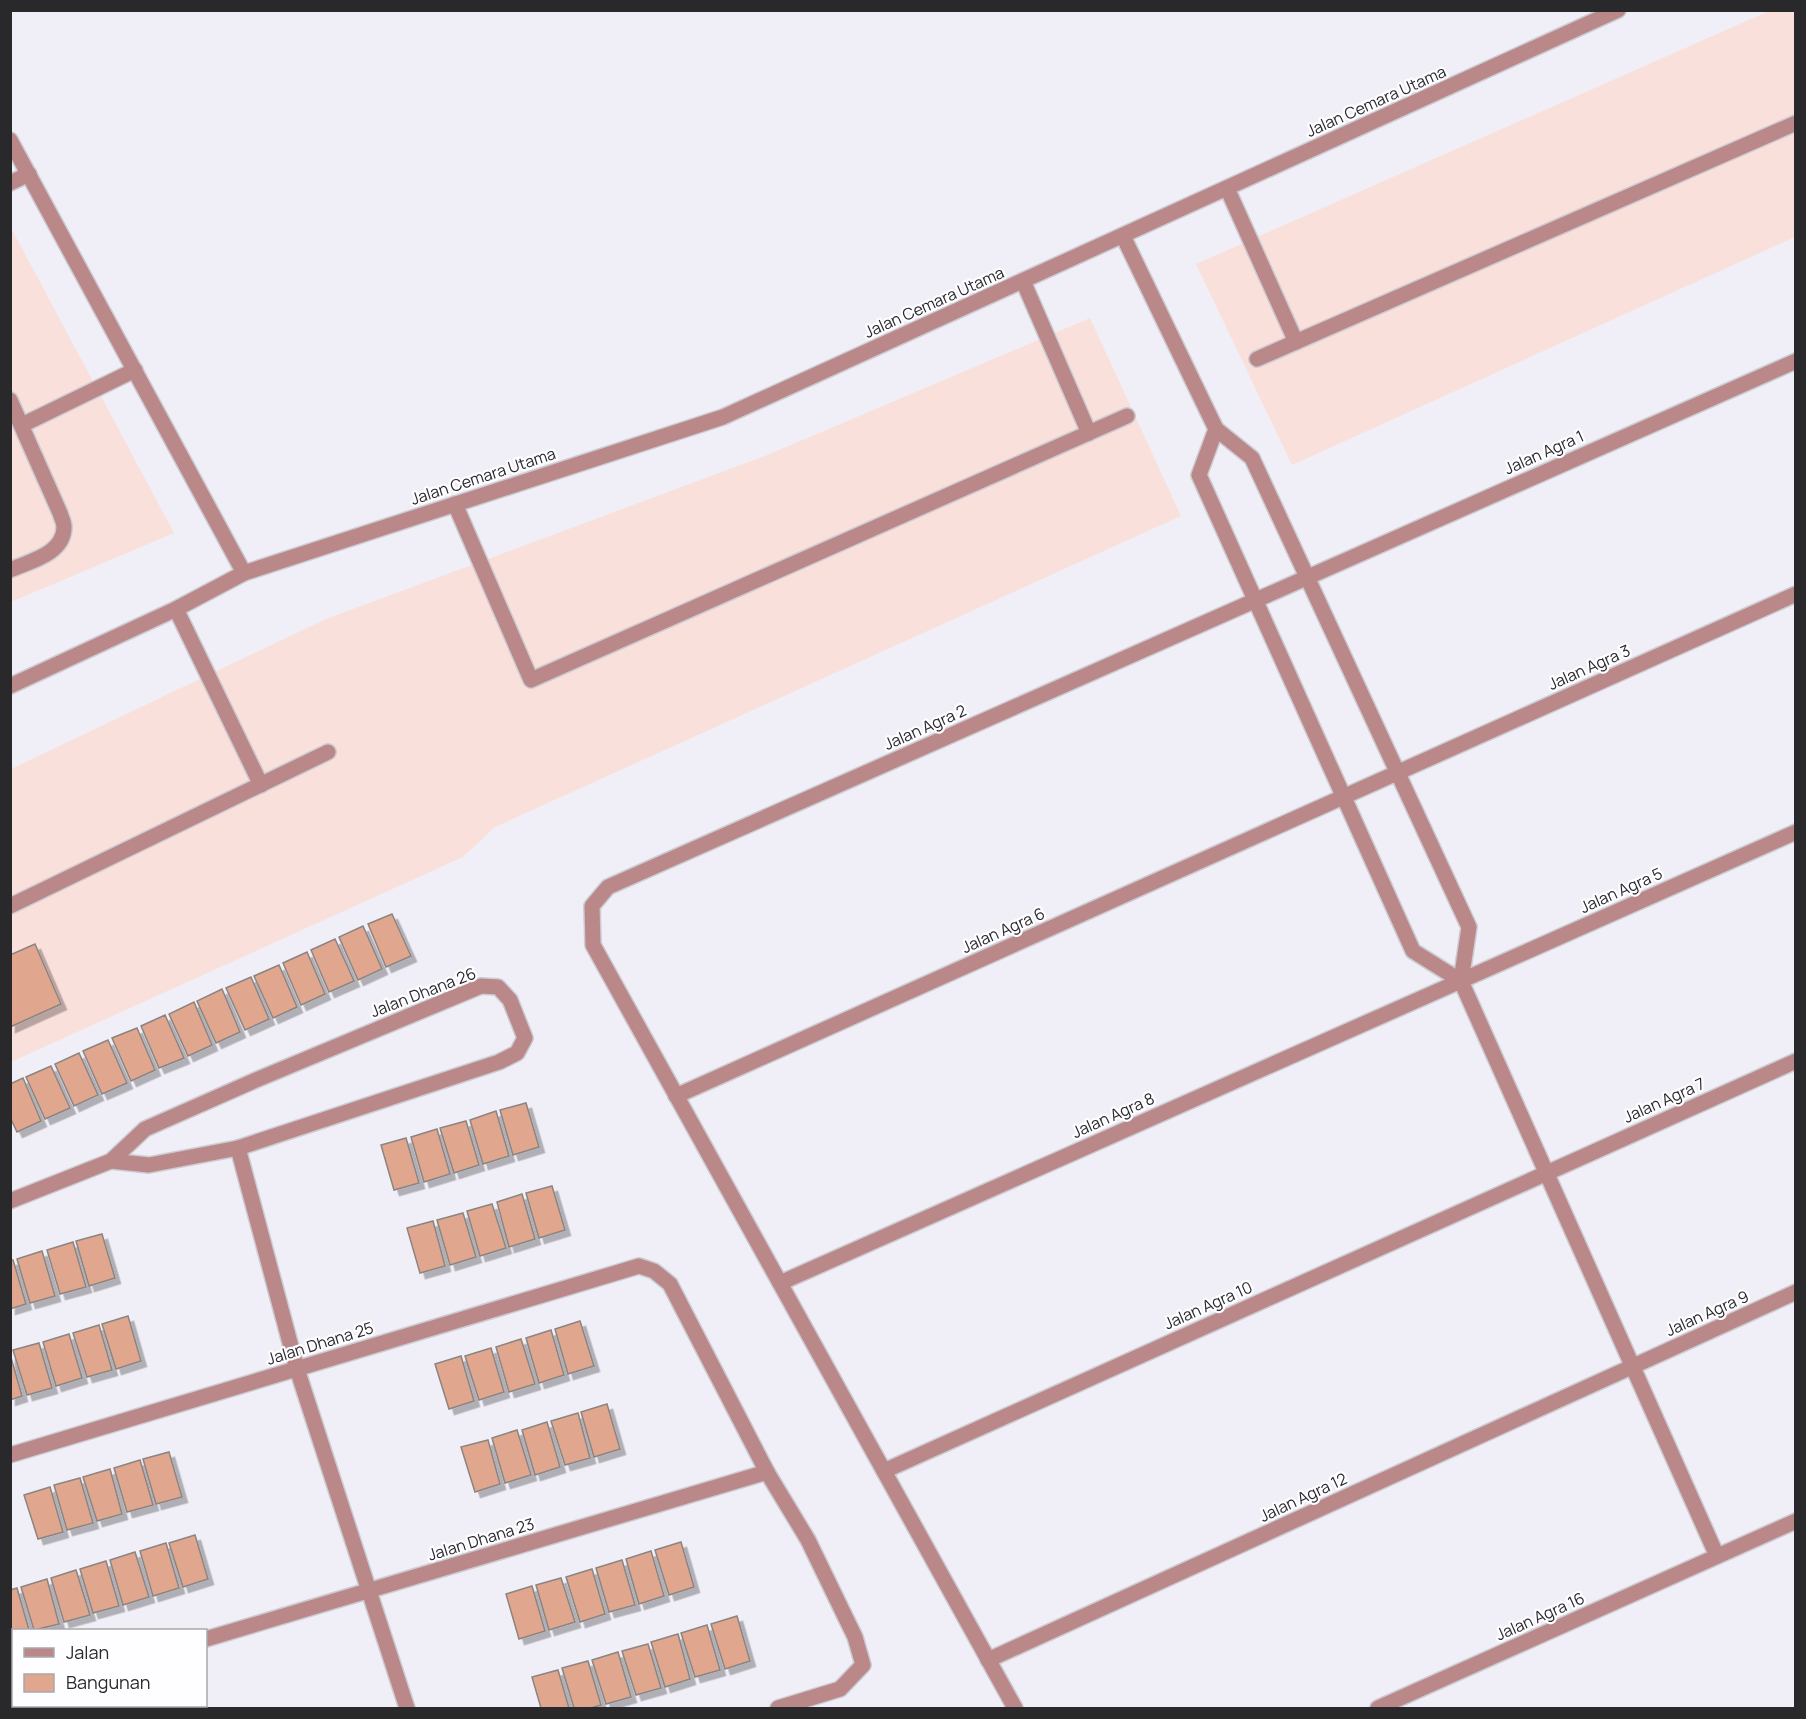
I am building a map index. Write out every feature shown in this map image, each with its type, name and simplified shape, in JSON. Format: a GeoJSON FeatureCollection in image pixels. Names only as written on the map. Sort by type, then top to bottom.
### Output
{"type":"FeatureCollection","features":[{"type":"Feature","properties":{"kind":"street","name":"Jalan Cemara Utama"},"geometry":{"type":"LineString","coordinates":[[10,686],[176,609],[244,573],[723,417],[1618,10]]}},
{"type":"Feature","properties":{"kind":"street"},"geometry":{"type":"LineString","coordinates":[[1257,359],[1796,123]]}},
{"type":"Feature","properties":{"kind":"street"},"geometry":{"type":"LineString","coordinates":[[10,140],[244,573]]}},
{"type":"Feature","properties":{"kind":"street"},"geometry":{"type":"LineString","coordinates":[[10,183],[29,174]]}},
{"type":"Feature","properties":{"kind":"street"},"geometry":{"type":"LineString","coordinates":[[1227,188],[1296,342]]}},
{"type":"Feature","properties":{"kind":"street"},"geometry":{"type":"LineString","coordinates":[[1123,236],[1216,429],[1251,458],[1468,927],[1461,981],[1717,1556]]}},
{"type":"Feature","properties":{"kind":"street"},"geometry":{"type":"LineString","coordinates":[[1023,281],[1089,433]]}},
{"type":"Feature","properties":{"kind":"street","name":"Jalan Agra 1"},"geometry":{"type":"LineString","coordinates":[[1256,600],[1796,361]]}},
{"type":"Feature","properties":{"kind":"street"},"geometry":{"type":"LineString","coordinates":[[22,425],[135,370]]}},
{"type":"Feature","properties":{"kind":"street"},"geometry":{"type":"LineString","coordinates":[[10,400],[64,527],[61,540],[51,553],[10,570]]}},
{"type":"Feature","properties":{"kind":"street"},"geometry":{"type":"LineString","coordinates":[[455,504],[531,680],[1127,416]]}},
{"type":"Feature","properties":{"kind":"street"},"geometry":{"type":"LineString","coordinates":[[1216,429],[1199,475],[1413,951],[1461,981]]}},
{"type":"Feature","properties":{"kind":"street","name":"Jalan Agra 3"},"geometry":{"type":"LineString","coordinates":[[1344,796],[1796,594]]}},
{"type":"Feature","properties":{"kind":"street","name":"Jalan Agra 2"},"geometry":{"type":"LineString","coordinates":[[676,1096],[593,945],[592,906],[608,887],[1256,600]]}},
{"type":"Feature","properties":{"kind":"street"},"geometry":{"type":"LineString","coordinates":[[176,609],[261,785]]}},
{"type":"Feature","properties":{"kind":"street"},"geometry":{"type":"LineString","coordinates":[[10,906],[328,752]]}},
{"type":"Feature","properties":{"kind":"street","name":"Jalan Agra 6"},"geometry":{"type":"LineString","coordinates":[[676,1096],[1344,796]]}},
{"type":"Feature","properties":{"kind":"street","name":"Jalan Agra 5"},"geometry":{"type":"LineString","coordinates":[[1461,981],[1796,832]]}},
{"type":"Feature","properties":{"kind":"street","name":"Jalan Agra 8"},"geometry":{"type":"LineString","coordinates":[[780,1282],[1461,981]]}},
{"type":"Feature","properties":{"kind":"street","name":"Jalan Dhana 26"},"geometry":{"type":"LineString","coordinates":[[10,1201],[111,1161],[145,1130],[256,1080],[482,986],[498,987],[510,1000],[525,1038],[518,1053],[499,1062],[238,1148],[149,1165],[111,1161]]}},
{"type":"Feature","properties":{"kind":"street","name":"Jalan Agra 7"},"geometry":{"type":"LineString","coordinates":[[1546,1173],[1796,1061]]}},
{"type":"Feature","properties":{"kind":"street"},"geometry":{"type":"LineString","coordinates":[[676,1096],[1015,1708]]}},
{"type":"Feature","properties":{"kind":"street"},"geometry":{"type":"LineString","coordinates":[[238,1148],[297,1369],[407,1708]]}},
{"type":"Feature","properties":{"kind":"street","name":"Jalan Agra 10"},"geometry":{"type":"LineString","coordinates":[[884,1471],[1546,1173]]}},
{"type":"Feature","properties":{"kind":"street","name":"Jalan Dhana 25"},"geometry":{"type":"LineString","coordinates":[[10,1455],[639,1266],[654,1271],[670,1284],[767,1472]]}},
{"type":"Feature","properties":{"kind":"street","name":"Jalan Agra 9"},"geometry":{"type":"LineString","coordinates":[[1632,1366],[1796,1292]]}},
{"type":"Feature","properties":{"kind":"street","name":"Jalan Agra 12"},"geometry":{"type":"LineString","coordinates":[[988,1660],[1632,1366]]}},
{"type":"Feature","properties":{"kind":"street"},"geometry":{"type":"LineString","coordinates":[[767,1472],[808,1540],[855,1637],[863,1665],[840,1689],[778,1708]]}},
{"type":"Feature","properties":{"kind":"street","name":"Jalan Dhana 23"},"geometry":{"type":"LineString","coordinates":[[207,1640],[767,1472]]}},
{"type":"Feature","properties":{"kind":"street","name":"Jalan Agra 16"},"geometry":{"type":"LineString","coordinates":[[1378,1708],[1796,1521]]}},
{"type":"Feature","properties":{"kind":"shaded area"},"geometry":{"type":"Polygon","coordinates":[[[1769,11],[1795,11],[1795,237],[1292,465],[1196,264],[1769,11]]]}},
{"type":"Feature","properties":{"kind":"shaded area"},"geometry":{"type":"Polygon","coordinates":[[[10,226],[174,533],[11,602],[10,602],[10,226]]]}},
{"type":"Feature","properties":{"kind":"shaded area"},"geometry":{"type":"Polygon","coordinates":[[[1090,318],[1181,516],[495,827],[463,857],[11,1062],[11,769],[326,619],[765,456],[1090,318]]]}},
{"type":"Feature","properties":{"kind":"building"},"geometry":{"type":"Polygon","coordinates":[[[392,914],[411,956],[386,967],[368,924],[392,914]]]}},
{"type":"Feature","properties":{"kind":"building"},"geometry":{"type":"Polygon","coordinates":[[[363,926],[382,969],[358,980],[339,937],[363,926]]]}},
{"type":"Feature","properties":{"kind":"building"},"geometry":{"type":"Polygon","coordinates":[[[335,939],[354,981],[329,992],[311,950],[335,939]]]}},
{"type":"Feature","properties":{"kind":"building"},"geometry":{"type":"Polygon","coordinates":[[[35,944],[61,1004],[10,1027],[10,955],[35,944]]]}},
{"type":"Feature","properties":{"kind":"building"},"geometry":{"type":"Polygon","coordinates":[[[307,952],[325,994],[301,1005],[283,963],[307,952]]]}},
{"type":"Feature","properties":{"kind":"building"},"geometry":{"type":"Polygon","coordinates":[[[279,965],[297,1007],[273,1018],[254,976],[279,965]]]}},
{"type":"Feature","properties":{"kind":"building"},"geometry":{"type":"Polygon","coordinates":[[[251,977],[269,1019],[245,1030],[226,988],[251,977]]]}},
{"type":"Feature","properties":{"kind":"building"},"geometry":{"type":"Polygon","coordinates":[[[222,989],[240,1032],[216,1043],[197,1001],[222,989]]]}},
{"type":"Feature","properties":{"kind":"building"},"geometry":{"type":"Polygon","coordinates":[[[194,1002],[212,1045],[188,1056],[169,1014],[194,1002]]]}},
{"type":"Feature","properties":{"kind":"building"},"geometry":{"type":"Polygon","coordinates":[[[165,1015],[184,1058],[159,1068],[141,1026],[165,1015]]]}},
{"type":"Feature","properties":{"kind":"building"},"geometry":{"type":"Polygon","coordinates":[[[137,1028],[155,1070],[131,1081],[112,1038],[137,1028]]]}},
{"type":"Feature","properties":{"kind":"building"},"geometry":{"type":"Polygon","coordinates":[[[108,1040],[127,1083],[102,1094],[83,1051],[108,1040]]]}},
{"type":"Feature","properties":{"kind":"building"},"geometry":{"type":"Polygon","coordinates":[[[79,1053],[98,1095],[74,1106],[55,1064],[79,1053]]]}},
{"type":"Feature","properties":{"kind":"building"},"geometry":{"type":"Polygon","coordinates":[[[51,1066],[70,1108],[45,1119],[26,1077],[51,1066]]]}},
{"type":"Feature","properties":{"kind":"building"},"geometry":{"type":"Polygon","coordinates":[[[23,1078],[41,1121],[17,1132],[10,1117],[10,1084],[23,1078]]]}},
{"type":"Feature","properties":{"kind":"building"},"geometry":{"type":"Polygon","coordinates":[[[526,1103],[539,1147],[513,1155],[500,1110],[526,1103]]]}},
{"type":"Feature","properties":{"kind":"building"},"geometry":{"type":"Polygon","coordinates":[[[496,1111],[509,1156],[483,1164],[470,1120],[496,1111]]]}},
{"type":"Feature","properties":{"kind":"building"},"geometry":{"type":"Polygon","coordinates":[[[466,1121],[479,1165],[454,1173],[440,1128],[466,1121]]]}},
{"type":"Feature","properties":{"kind":"building"},"geometry":{"type":"Polygon","coordinates":[[[437,1129],[450,1174],[424,1182],[411,1137],[437,1129]]]}},
{"type":"Feature","properties":{"kind":"building"},"geometry":{"type":"Polygon","coordinates":[[[406,1138],[419,1183],[394,1190],[381,1145],[406,1138]]]}},
{"type":"Feature","properties":{"kind":"building"},"geometry":{"type":"Polygon","coordinates":[[[552,1186],[565,1230],[539,1238],[526,1193],[552,1186]]]}},
{"type":"Feature","properties":{"kind":"building"},"geometry":{"type":"Polygon","coordinates":[[[522,1194],[535,1239],[509,1247],[497,1202],[522,1194]]]}},
{"type":"Feature","properties":{"kind":"building"},"geometry":{"type":"Polygon","coordinates":[[[492,1204],[506,1248],[480,1256],[467,1211],[492,1204]]]}},
{"type":"Feature","properties":{"kind":"building"},"geometry":{"type":"Polygon","coordinates":[[[463,1213],[476,1257],[450,1265],[437,1220],[463,1213]]]}},
{"type":"Feature","properties":{"kind":"building"},"geometry":{"type":"Polygon","coordinates":[[[433,1221],[445,1266],[420,1273],[407,1228],[433,1221]]]}},
{"type":"Feature","properties":{"kind":"building"},"geometry":{"type":"Polygon","coordinates":[[[102,1234],[115,1278],[89,1286],[76,1241],[102,1234]]]}},
{"type":"Feature","properties":{"kind":"building"},"geometry":{"type":"Polygon","coordinates":[[[73,1242],[86,1287],[60,1294],[47,1250],[73,1242]]]}},
{"type":"Feature","properties":{"kind":"building"},"geometry":{"type":"Polygon","coordinates":[[[42,1251],[55,1296],[30,1303],[17,1259],[42,1251]]]}},
{"type":"Feature","properties":{"kind":"building"},"geometry":{"type":"Polygon","coordinates":[[[10,1260],[13,1260],[26,1304],[10,1309],[10,1260]]]}},
{"type":"Feature","properties":{"kind":"building"},"geometry":{"type":"Polygon","coordinates":[[[128,1316],[141,1361],[116,1369],[102,1324],[128,1316]]]}},
{"type":"Feature","properties":{"kind":"building"},"geometry":{"type":"Polygon","coordinates":[[[580,1321],[594,1366],[568,1374],[555,1329],[580,1321]]]}},
{"type":"Feature","properties":{"kind":"building"},"geometry":{"type":"Polygon","coordinates":[[[99,1325],[112,1370],[87,1377],[73,1333],[99,1325]]]}},
{"type":"Feature","properties":{"kind":"building"},"geometry":{"type":"Polygon","coordinates":[[[551,1330],[564,1375],[539,1383],[526,1338],[551,1330]]]}},
{"type":"Feature","properties":{"kind":"building"},"geometry":{"type":"Polygon","coordinates":[[[69,1334],[82,1378],[56,1386],[43,1342],[69,1334]]]}},
{"type":"Feature","properties":{"kind":"building"},"geometry":{"type":"Polygon","coordinates":[[[521,1339],[535,1384],[509,1392],[496,1347],[521,1339]]]}},
{"type":"Feature","properties":{"kind":"building"},"geometry":{"type":"Polygon","coordinates":[[[39,1343],[52,1388],[27,1395],[13,1350],[39,1343]]]}},
{"type":"Feature","properties":{"kind":"building"},"geometry":{"type":"Polygon","coordinates":[[[491,1348],[504,1392],[479,1400],[465,1356],[491,1348]]]}},
{"type":"Feature","properties":{"kind":"building"},"geometry":{"type":"Polygon","coordinates":[[[10,1354],[22,1396],[10,1400],[10,1354]]]}},
{"type":"Feature","properties":{"kind":"building"},"geometry":{"type":"Polygon","coordinates":[[[461,1356],[474,1401],[449,1409],[435,1364],[461,1356]]]}},
{"type":"Feature","properties":{"kind":"building"},"geometry":{"type":"Polygon","coordinates":[[[607,1404],[620,1449],[594,1457],[581,1412],[607,1404]]]}},
{"type":"Feature","properties":{"kind":"building"},"geometry":{"type":"Polygon","coordinates":[[[578,1413],[590,1458],[565,1465],[551,1421],[578,1413]]]}},
{"type":"Feature","properties":{"kind":"building"},"geometry":{"type":"Polygon","coordinates":[[[547,1422],[560,1467],[535,1475],[522,1430],[547,1422]]]}},
{"type":"Feature","properties":{"kind":"building"},"geometry":{"type":"Polygon","coordinates":[[[517,1430],[531,1475],[505,1483],[492,1438],[517,1430]]]}},
{"type":"Feature","properties":{"kind":"building"},"geometry":{"type":"Polygon","coordinates":[[[488,1440],[500,1484],[475,1492],[461,1447],[488,1440]]]}},
{"type":"Feature","properties":{"kind":"building"},"geometry":{"type":"Polygon","coordinates":[[[169,1452],[182,1497],[156,1504],[143,1459],[169,1452]]]}},
{"type":"Feature","properties":{"kind":"building"},"geometry":{"type":"Polygon","coordinates":[[[140,1460],[153,1505],[127,1512],[114,1468],[140,1460]]]}},
{"type":"Feature","properties":{"kind":"building"},"geometry":{"type":"Polygon","coordinates":[[[110,1469],[122,1514],[97,1521],[83,1477],[110,1469]]]}},
{"type":"Feature","properties":{"kind":"building"},"geometry":{"type":"Polygon","coordinates":[[[80,1478],[93,1523],[67,1530],[54,1485],[80,1478]]]}},
{"type":"Feature","properties":{"kind":"building"},"geometry":{"type":"Polygon","coordinates":[[[50,1487],[63,1532],[38,1539],[24,1495],[50,1487]]]}},
{"type":"Feature","properties":{"kind":"building"},"geometry":{"type":"Polygon","coordinates":[[[195,1535],[208,1579],[183,1587],[169,1543],[195,1535]]]}},
{"type":"Feature","properties":{"kind":"building"},"geometry":{"type":"Polygon","coordinates":[[[681,1542],[694,1587],[669,1595],[655,1550],[681,1542]]]}},
{"type":"Feature","properties":{"kind":"building"},"geometry":{"type":"Polygon","coordinates":[[[166,1543],[179,1588],[153,1596],[140,1551],[166,1543]]]}},
{"type":"Feature","properties":{"kind":"building"},"geometry":{"type":"Polygon","coordinates":[[[651,1551],[664,1596],[639,1604],[626,1559],[651,1551]]]}},
{"type":"Feature","properties":{"kind":"building"},"geometry":{"type":"Polygon","coordinates":[[[135,1552],[149,1597],[123,1605],[110,1560],[135,1552]]]}},
{"type":"Feature","properties":{"kind":"building"},"geometry":{"type":"Polygon","coordinates":[[[622,1560],[635,1605],[609,1612],[596,1568],[622,1560]]]}},
{"type":"Feature","properties":{"kind":"building"},"geometry":{"type":"Polygon","coordinates":[[[106,1561],[119,1606],[93,1613],[80,1569],[106,1561]]]}},
{"type":"Feature","properties":{"kind":"building"},"geometry":{"type":"Polygon","coordinates":[[[592,1569],[605,1614],[580,1622],[566,1577],[592,1569]]]}},
{"type":"Feature","properties":{"kind":"building"},"geometry":{"type":"Polygon","coordinates":[[[76,1570],[90,1615],[64,1622],[51,1578],[76,1570]]]}},
{"type":"Feature","properties":{"kind":"building"},"geometry":{"type":"Polygon","coordinates":[[[561,1578],[575,1622],[549,1630],[536,1585],[561,1578]]]}},
{"type":"Feature","properties":{"kind":"building"},"geometry":{"type":"Polygon","coordinates":[[[47,1579],[59,1624],[34,1629],[21,1587],[47,1579]]]}},
{"type":"Feature","properties":{"kind":"building"},"geometry":{"type":"Polygon","coordinates":[[[532,1586],[545,1631],[519,1639],[506,1594],[532,1586]]]}},
{"type":"Feature","properties":{"kind":"building"},"geometry":{"type":"Polygon","coordinates":[[[17,1588],[29,1629],[12,1629],[12,1638],[10,1638],[10,1590],[17,1588]]]}},
{"type":"Feature","properties":{"kind":"building"},"geometry":{"type":"Polygon","coordinates":[[[737,1616],[750,1661],[725,1669],[711,1624],[737,1616]]]}},
{"type":"Feature","properties":{"kind":"building"},"geometry":{"type":"Polygon","coordinates":[[[707,1625],[720,1670],[695,1677],[681,1633],[707,1625]]]}},
{"type":"Feature","properties":{"kind":"building"},"geometry":{"type":"Polygon","coordinates":[[[678,1634],[690,1679],[665,1687],[651,1642],[678,1634]]]}},
{"type":"Feature","properties":{"kind":"building"},"geometry":{"type":"Polygon","coordinates":[[[648,1644],[661,1688],[636,1695],[622,1651],[648,1644]]]}},
{"type":"Feature","properties":{"kind":"building"},"geometry":{"type":"Polygon","coordinates":[[[618,1652],[631,1697],[606,1704],[592,1660],[618,1652]]]}},
{"type":"Feature","properties":{"kind":"building"},"geometry":{"type":"Polygon","coordinates":[[[588,1661],[601,1705],[591,1708],[574,1708],[562,1668],[588,1661]]]}},
{"type":"Feature","properties":{"kind":"building"},"geometry":{"type":"Polygon","coordinates":[[[558,1670],[569,1708],[541,1708],[532,1677],[558,1670]]]}}]}
